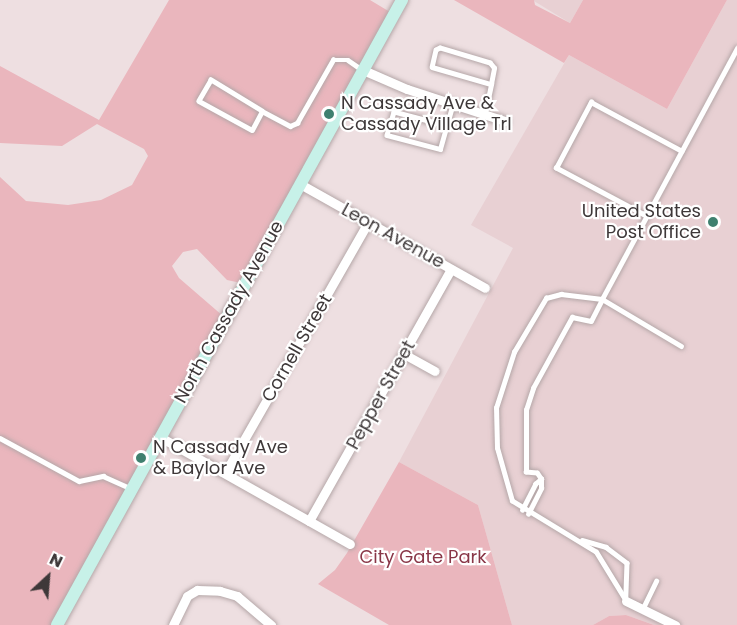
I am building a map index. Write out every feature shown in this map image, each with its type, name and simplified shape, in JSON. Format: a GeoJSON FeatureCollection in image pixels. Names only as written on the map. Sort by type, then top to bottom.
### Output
{"type":"FeatureCollection","features":[{"type":"Feature","properties":{"kind":"main road","name":"North Cassady Avenue"},"geometry":{"type":"LineString","coordinates":[[57,625],[402,0]]}},
{"type":"Feature","properties":{"kind":"street"},"geometry":{"type":"LineString","coordinates":[[363,70],[407,89],[505,121]]}},
{"type":"Feature","properties":{"kind":"street","name":"Leon Avenue"},"geometry":{"type":"LineString","coordinates":[[300,184],[485,288]]}},
{"type":"Feature","properties":{"kind":"street","name":"Cornell Street"},"geometry":{"type":"LineString","coordinates":[[225,473],[368,222]]}},
{"type":"Feature","properties":{"kind":"street","name":"Pepper Street"},"geometry":{"type":"LineString","coordinates":[[309,521],[451,269]]}},
{"type":"Feature","properties":{"kind":"street"},"geometry":{"type":"LineString","coordinates":[[404,354],[435,371]]}},
{"type":"Feature","properties":{"kind":"street"},"geometry":{"type":"LineString","coordinates":[[160,437],[350,544]]}},
{"type":"Feature","properties":{"kind":"street"},"geometry":{"type":"LineString","coordinates":[[173,625],[187,596],[197,590],[220,591],[237,596],[270,625]]}},
{"type":"Feature","properties":{"kind":"street"},"geometry":{"type":"LineString","coordinates":[[626,601],[675,625]]}},
{"type":"Feature","properties":{"kind":"lane"},"geometry":{"type":"LineString","coordinates":[[485,113],[491,84],[494,68],[490,63],[440,48],[436,50],[432,67],[491,84]]}},
{"type":"Feature","properties":{"kind":"lane"},"geometry":{"type":"LineString","coordinates":[[528,514],[541,488],[541,479],[537,473],[526,472],[523,440],[529,396],[572,317],[591,321],[737,48]]}},
{"type":"Feature","properties":{"kind":"lane"},"geometry":{"type":"LineString","coordinates":[[262,111],[252,130],[199,101],[211,80],[290,126],[297,123],[333,60],[348,60],[363,70]]}},
{"type":"Feature","properties":{"kind":"lane"},"geometry":{"type":"LineString","coordinates":[[646,216],[556,168],[591,102],[682,151]]}},
{"type":"Feature","properties":{"kind":"lane"},"geometry":{"type":"LineString","coordinates":[[447,126],[394,112],[387,135],[440,149],[447,126],[453,103]]}},
{"type":"Feature","properties":{"kind":"lane"},"geometry":{"type":"LineString","coordinates":[[626,601],[627,563],[606,547],[581,540],[528,514],[512,501],[497,448],[496,408],[502,382],[514,352],[546,298],[561,294],[602,299],[681,346]]}},
{"type":"Feature","properties":{"kind":"lane"},"geometry":{"type":"LineString","coordinates":[[0,438],[79,481],[103,476],[132,489]]}},
{"type":"Feature","properties":{"kind":"lane"},"geometry":{"type":"LineString","coordinates":[[522,510],[541,479]]}},
{"type":"Feature","properties":{"kind":"lane"},"geometry":{"type":"LineString","coordinates":[[581,540],[603,560],[626,601]]}},
{"type":"Feature","properties":{"kind":"lane"},"geometry":{"type":"LineString","coordinates":[[643,609],[656,581]]}},
{"type":"Feature","properties":{"kind":"shaded area"},"geometry":{"type":"Polygon","coordinates":[[[534,0],[583,0],[570,23],[534,1],[534,0]]]}},
{"type":"Feature","properties":{"kind":"shaded area"},"geometry":{"type":"Polygon","coordinates":[[[727,0],[737,0],[737,625],[654,625],[626,615],[609,616],[593,625],[512,625],[478,505],[399,462],[513,248],[471,225],[569,55],[667,109],[727,0]]]}},
{"type":"Feature","properties":{"kind":"green space"},"geometry":{"type":"Polygon","coordinates":[[[169,0],[370,0],[390,12],[241,283],[227,280],[197,249],[183,252],[172,266],[179,278],[223,316],[53,625],[0,625],[0,177],[26,201],[68,205],[101,200],[132,185],[148,156],[144,149],[97,124],[62,146],[0,143],[0,66],[99,120],[169,0]]]}},
{"type":"Feature","properties":{"kind":"green space"},"geometry":{"type":"Polygon","coordinates":[[[454,0],[534,0],[535,5],[570,23],[583,0],[727,0],[667,109],[569,55],[564,63],[454,0]]]}},
{"type":"Feature","properties":{"kind":"green space","name":"City Gate Park"},"geometry":{"type":"Polygon","coordinates":[[[399,462],[478,505],[512,625],[389,625],[318,584],[335,570],[347,553],[399,462]]]}},
{"type":"Feature","properties":{"kind":"green space"},"geometry":{"type":"Polygon","coordinates":[[[626,615],[654,625],[593,625],[609,616],[626,615]]]}},
{"type":"Feature","properties":{"kind":"place","name":"N Cassady Ave & Cassady Village Trl"},"geometry":{"type":"Point","coordinates":[329,114]}},
{"type":"Feature","properties":{"kind":"place","name":"United States Post Office"},"geometry":{"type":"Point","coordinates":[713,222]}},
{"type":"Feature","properties":{"kind":"place","name":"N Cassady Ave & Baylor Ave"},"geometry":{"type":"Point","coordinates":[141,458]}}]}
